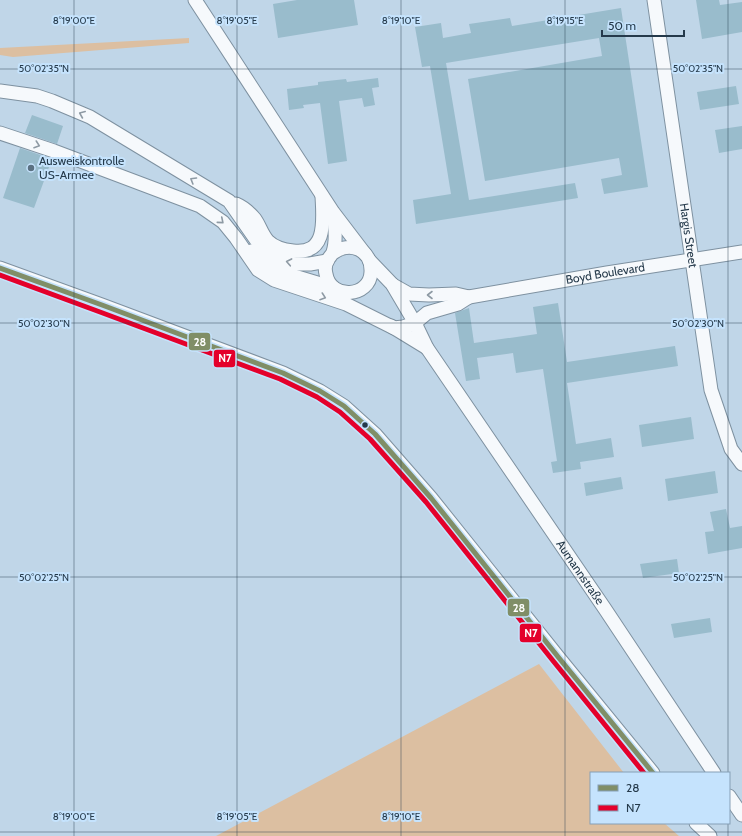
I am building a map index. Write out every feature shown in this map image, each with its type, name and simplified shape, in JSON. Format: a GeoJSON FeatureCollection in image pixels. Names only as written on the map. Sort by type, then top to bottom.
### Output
{"type":"FeatureCollection","features":[{"type":"Feature","properties":{"kind":"street"},"geometry":{"type":"LineString","coordinates":[[195,0],[333,212],[367,257],[392,284]]}},
{"type":"Feature","properties":{"kind":"street","name":"Hargis Street"},"geometry":{"type":"LineString","coordinates":[[654,0],[711,390],[731,449],[742,464]]}},
{"type":"Feature","properties":{"kind":"street"},"geometry":{"type":"LineString","coordinates":[[0,91],[37,96],[90,117],[229,201],[242,206],[255,220],[267,240],[287,251],[300,252],[311,249],[318,242],[322,233],[322,196]]}},
{"type":"Feature","properties":{"kind":"street"},"geometry":{"type":"LineString","coordinates":[[0,133],[54,151],[200,206],[223,222],[258,270],[274,280],[346,304],[394,328],[427,348]]}},
{"type":"Feature","properties":{"kind":"street"},"geometry":{"type":"LineString","coordinates":[[229,201],[257,243],[271,256],[282,261],[296,264],[310,264],[330,257],[339,249],[352,247],[359,250],[367,257],[372,267],[369,282],[358,291],[345,293],[334,288],[284,273],[266,264],[236,238]]}},
{"type":"Feature","properties":{"kind":"street"},"geometry":{"type":"LineString","coordinates":[[333,212],[336,228],[330,257],[325,268],[329,283],[334,288]]}},
{"type":"Feature","properties":{"kind":"street","name":"Boyd Boulevard"},"geometry":{"type":"LineString","coordinates":[[416,323],[427,313],[458,304],[469,297],[742,252]]}},
{"type":"Feature","properties":{"kind":"street"},"geometry":{"type":"LineString","coordinates":[[0,268],[283,373],[320,391],[344,406],[375,434],[431,498],[652,772]]}},
{"type":"Feature","properties":{"kind":"street","name":"Boyd Boulevard"},"geometry":{"type":"LineString","coordinates":[[392,284],[408,294],[456,294],[469,297]]}},
{"type":"Feature","properties":{"kind":"street","name":"Aumannstraße"},"geometry":{"type":"LineString","coordinates":[[392,284],[416,323],[427,348],[444,374],[609,615],[713,772]]}},
{"type":"Feature","properties":{"kind":"street"},"geometry":{"type":"LineString","coordinates":[[351,293],[394,328],[416,323]]}},
{"type":"Feature","properties":{"kind":"street"},"geometry":{"type":"LineString","coordinates":[[730,797],[742,814]]}},
{"type":"Feature","properties":{"kind":"street"},"geometry":{"type":"LineString","coordinates":[[697,824],[710,836]]}},
{"type":"Feature","properties":{"kind":"shaded area"},"geometry":{"type":"Polygon","coordinates":[[[189,38],[189,43],[13,57],[0,55],[0,48],[189,38]]]}},
{"type":"Feature","properties":{"kind":"shaded area"},"geometry":{"type":"Polygon","coordinates":[[[539,664],[623,772],[590,772],[590,824],[665,824],[679,836],[216,836],[539,664]]]}},
{"type":"Feature","properties":{"kind":"building"},"geometry":{"type":"Polygon","coordinates":[[[297,0],[354,0],[358,25],[278,38],[273,4],[297,0]]]}},
{"type":"Feature","properties":{"kind":"building"},"geometry":{"type":"Polygon","coordinates":[[[696,0],[719,0],[720,5],[742,2],[742,32],[702,39],[696,0]]]}},
{"type":"Feature","properties":{"kind":"building"},"geometry":{"type":"Polygon","coordinates":[[[621,8],[648,187],[604,194],[601,179],[622,175],[619,158],[485,181],[468,79],[602,56],[599,38],[446,63],[469,200],[575,183],[578,198],[416,224],[413,200],[451,194],[430,66],[422,67],[415,27],[441,23],[443,38],[471,33],[469,24],[510,18],[512,26],[621,8]]]}},
{"type":"Feature","properties":{"kind":"building"},"geometry":{"type":"Polygon","coordinates":[[[378,78],[379,87],[372,88],[375,105],[364,107],[362,98],[339,101],[347,161],[328,164],[320,103],[303,105],[304,108],[289,110],[287,89],[318,85],[318,82],[346,79],[347,82],[378,78]]]}},
{"type":"Feature","properties":{"kind":"building"},"geometry":{"type":"Polygon","coordinates":[[[736,86],[739,104],[700,110],[697,92],[736,86]]]}},
{"type":"Feature","properties":{"kind":"building"},"geometry":{"type":"Polygon","coordinates":[[[32,115],[63,126],[57,144],[25,133],[32,115]]]}},
{"type":"Feature","properties":{"kind":"building"},"geometry":{"type":"Polygon","coordinates":[[[742,126],[742,149],[719,153],[715,130],[742,126]]]}},
{"type":"Feature","properties":{"kind":"building"},"geometry":{"type":"Polygon","coordinates":[[[20,148],[52,159],[34,208],[3,198],[20,148]]]}},
{"type":"Feature","properties":{"kind":"building"},"geometry":{"type":"Polygon","coordinates":[[[558,303],[567,362],[675,346],[678,366],[567,383],[576,444],[611,438],[614,457],[580,462],[581,469],[553,473],[551,462],[557,461],[543,369],[516,373],[513,353],[477,358],[480,379],[466,381],[455,313],[469,308],[474,343],[537,334],[533,307],[558,303]]]}},
{"type":"Feature","properties":{"kind":"building"},"geometry":{"type":"Polygon","coordinates":[[[691,417],[694,439],[642,447],[639,425],[691,417]]]}},
{"type":"Feature","properties":{"kind":"building"},"geometry":{"type":"Polygon","coordinates":[[[715,471],[718,493],[668,501],[665,479],[715,471]]]}},
{"type":"Feature","properties":{"kind":"building"},"geometry":{"type":"Polygon","coordinates":[[[621,477],[623,489],[586,496],[584,483],[621,477]]]}},
{"type":"Feature","properties":{"kind":"building"},"geometry":{"type":"Polygon","coordinates":[[[726,509],[730,528],[742,526],[742,548],[708,554],[705,532],[714,531],[710,512],[726,509]]]}},
{"type":"Feature","properties":{"kind":"building"},"geometry":{"type":"Polygon","coordinates":[[[677,559],[679,573],[643,578],[640,564],[677,559]]]}},
{"type":"Feature","properties":{"kind":"building"},"geometry":{"type":"Polygon","coordinates":[[[710,618],[712,632],[674,638],[671,624],[710,618]]]}},
{"type":"Feature","properties":{"kind":"transit line","name":"28"},"geometry":{"type":"LineString","coordinates":[[0,268],[283,373],[320,391],[344,406],[375,434],[431,498],[652,772]]}},
{"type":"Feature","properties":{"kind":"transit line","name":"N7"},"geometry":{"type":"LineString","coordinates":[[0,275],[280,379],[317,397],[340,412],[370,439],[426,502],[643,772]]}},
{"type":"Feature","properties":{"kind":"place","name":"Ausweiskontrolle US-Armee"},"geometry":{"type":"Point","coordinates":[31,168]}}]}
